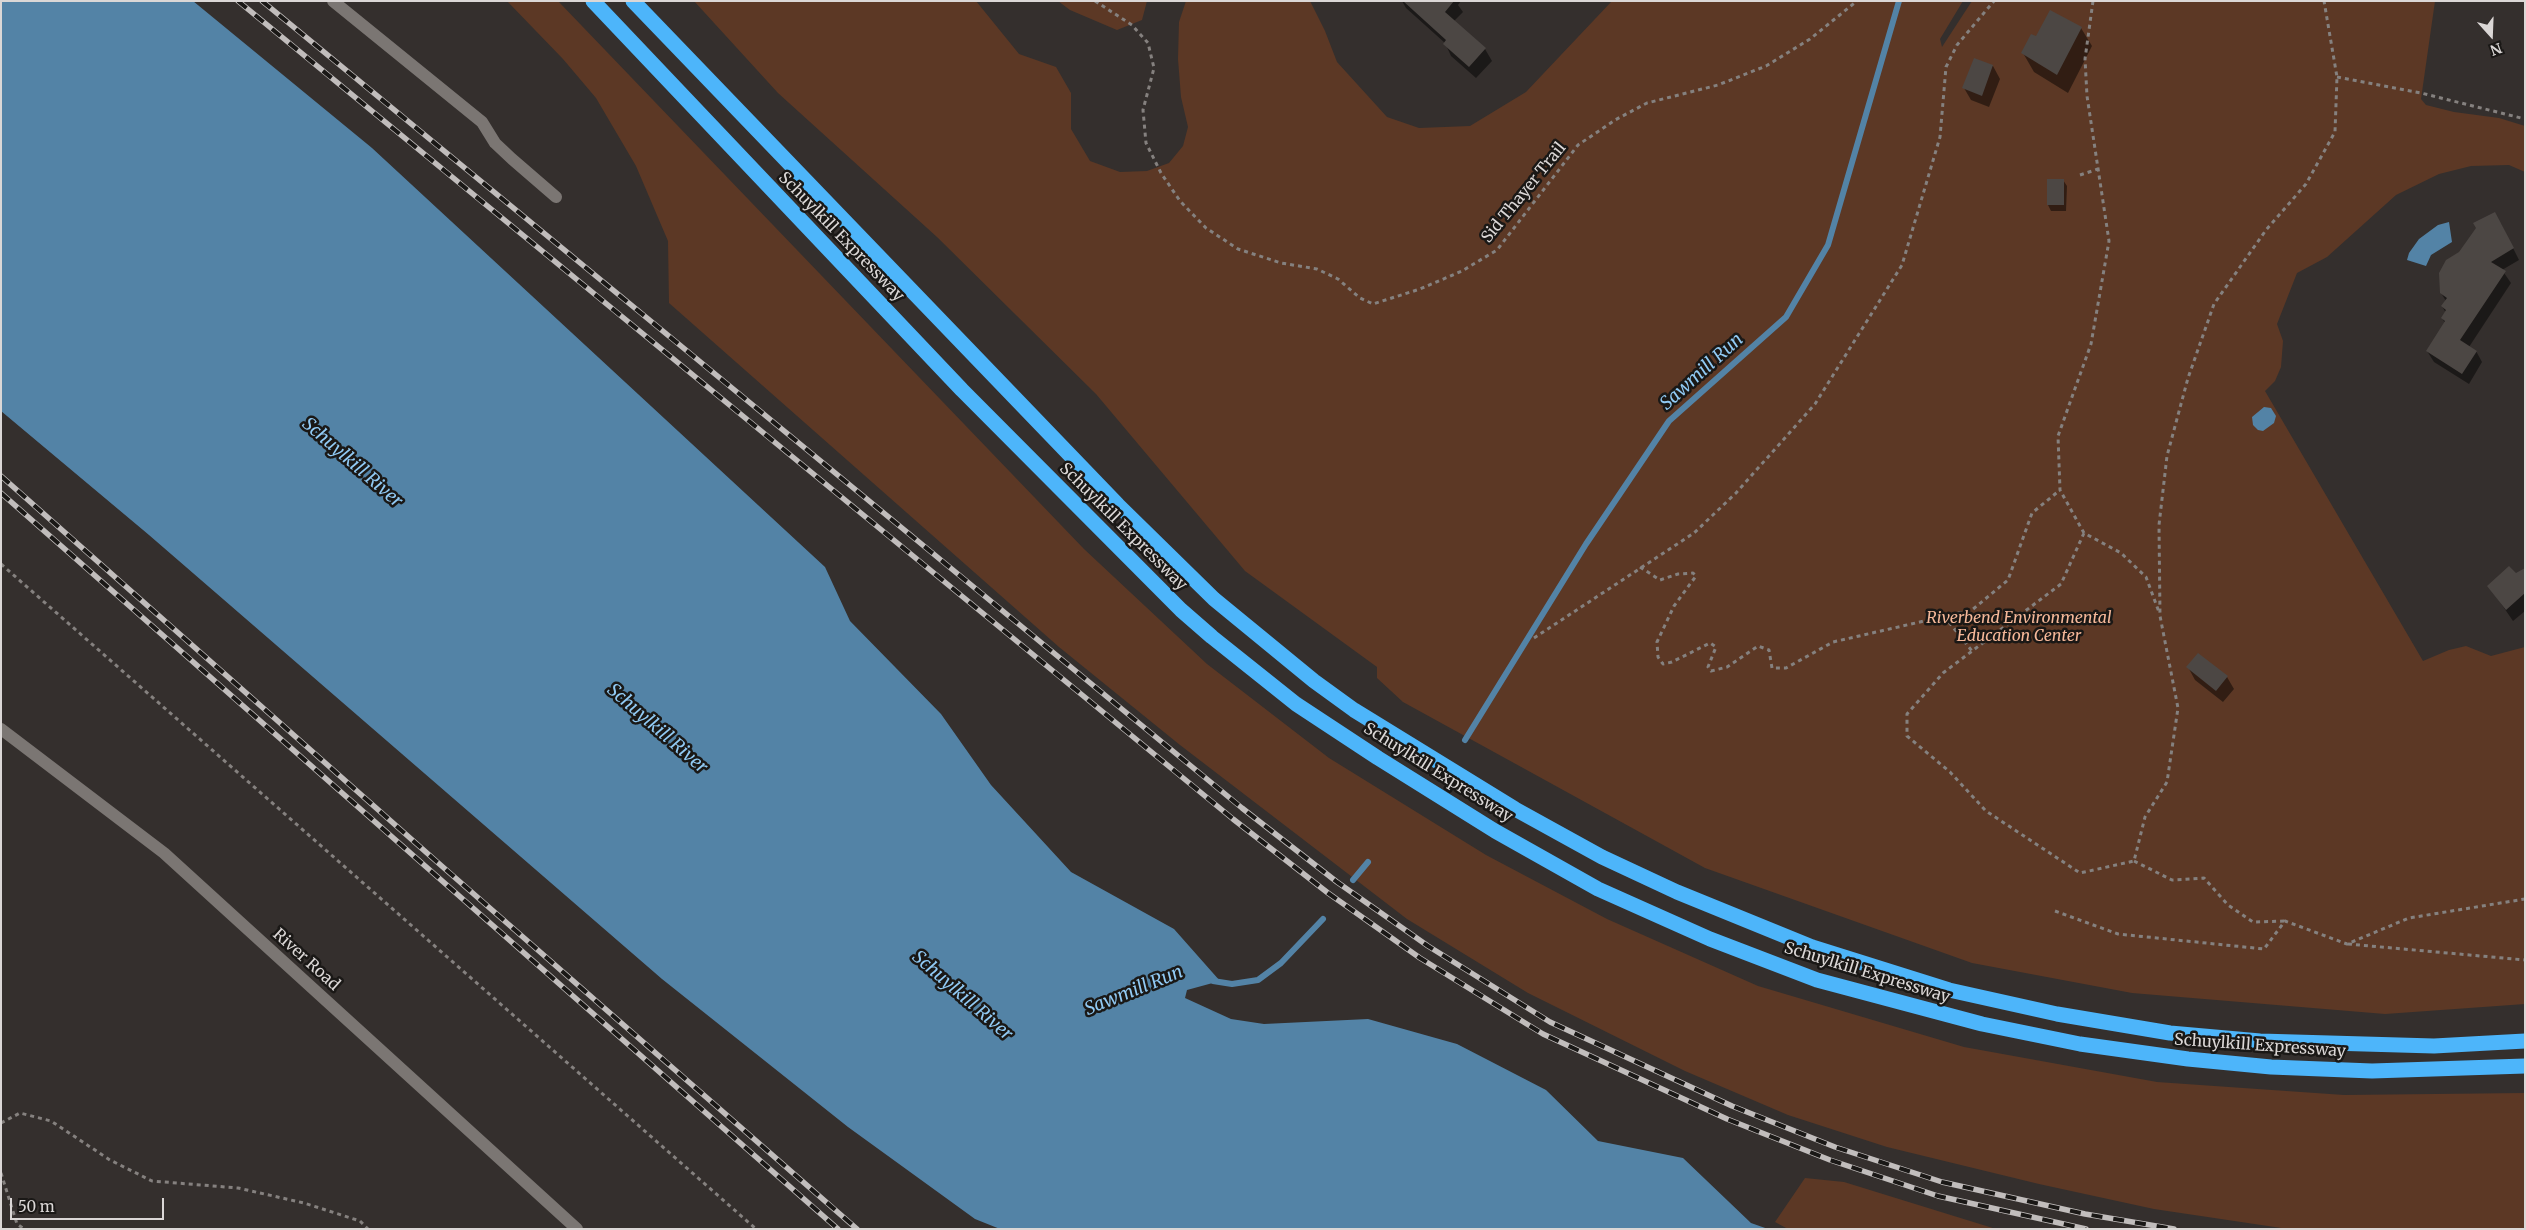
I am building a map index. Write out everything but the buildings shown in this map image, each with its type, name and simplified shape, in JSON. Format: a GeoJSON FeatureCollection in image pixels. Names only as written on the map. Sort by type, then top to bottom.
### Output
{"type":"FeatureCollection","features":[{"type":"Feature","properties":{"kind":"highway","name":"Schuylkill Expressway"},"geometry":{"type":"LineString","coordinates":[[593,1],[962,390],[1181,610],[1212,638],[1296,704],[1378,758],[1495,831],[1598,889],[1710,939],[1817,980],[1982,1024],[2080,1044],[2188,1059],[2280,1067],[2372,1071],[2525,1066]]}},
{"type":"Feature","properties":{"kind":"highway","name":"Schuylkill Expressway"},"geometry":{"type":"LineString","coordinates":[[633,1],[1118,504],[1214,599],[1284,658],[1338,698],[1515,810],[1602,857],[1686,896],[1812,947],[1949,990],[2066,1016],[2170,1033],[2260,1041],[2434,1046],[2525,1041]]}},
{"type":"Feature","properties":{"kind":"street"},"geometry":{"type":"LineString","coordinates":[[333,1],[482,122],[495,142],[506,154],[556,197]]}},
{"type":"Feature","properties":{"kind":"street","name":"River Road"},"geometry":{"type":"LineString","coordinates":[[1,729],[164,853],[577,1229]]}},
{"type":"Feature","properties":{"kind":"path","name":"Sid Thayer Trail"},"geometry":{"type":"LineString","coordinates":[[1095,1],[1132,25],[1148,43],[1154,68],[1142,110],[1146,143],[1180,201],[1206,228],[1238,249],[1281,263],[1317,269],[1338,279],[1360,298],[1373,304],[1412,292],[1462,271],[1497,250],[1578,145],[1615,120],[1647,103],[1718,85],[1766,66],[1810,39],[1857,1]]}},
{"type":"Feature","properties":{"kind":"path"},"geometry":{"type":"LineString","coordinates":[[1534,638],[1694,533],[1736,493],[1808,411],[1902,265],[1940,137],[1946,67],[1957,45],[1994,1]]}},
{"type":"Feature","properties":{"kind":"path"},"geometry":{"type":"LineString","coordinates":[[2093,1],[2085,59],[2087,96],[2109,241],[2091,344],[2058,436],[2060,490],[2084,533],[2121,553],[2146,577],[2160,616],[2178,708],[2167,782],[2146,817],[2134,861]]}},
{"type":"Feature","properties":{"kind":"path"},"geometry":{"type":"LineString","coordinates":[[2160,616],[2160,515],[2168,456],[2188,378],[2214,304],[2266,230],[2306,184],[2335,132],[2337,77],[2324,1]]}},
{"type":"Feature","properties":{"kind":"path"},"geometry":{"type":"LineString","coordinates":[[2337,77],[2421,93],[2525,119]]}},
{"type":"Feature","properties":{"kind":"path"},"geometry":{"type":"LineString","coordinates":[[2080,176],[2098,169]]}},
{"type":"Feature","properties":{"kind":"path"},"geometry":{"type":"LineString","coordinates":[[1640,568],[1660,580],[1678,574],[1693,574],[1696,576],[1674,606],[1657,642],[1658,657],[1663,664],[1672,662],[1710,643],[1716,646],[1708,667],[1711,671],[1727,667],[1758,646],[1768,650],[1772,668],[1786,668],[1832,642],[1972,610],[2008,580],[2032,513],[2060,490]]}},
{"type":"Feature","properties":{"kind":"path"},"geometry":{"type":"LineString","coordinates":[[2084,533],[2061,584],[1943,672],[1907,714],[1907,736],[1950,772],[1986,811],[2080,873],[2134,861],[2172,880],[2204,878],[2228,905],[2253,922],[2286,921],[2347,944],[2525,960]]}},
{"type":"Feature","properties":{"kind":"path"},"geometry":{"type":"LineString","coordinates":[[1,564],[756,1229]]}},
{"type":"Feature","properties":{"kind":"path"},"geometry":{"type":"LineString","coordinates":[[1944,616],[1972,651]]}},
{"type":"Feature","properties":{"kind":"path"},"geometry":{"type":"LineString","coordinates":[[2347,944],[2409,918],[2525,898]]}},
{"type":"Feature","properties":{"kind":"path"},"geometry":{"type":"LineString","coordinates":[[2056,911],[2118,934],[2264,950],[2286,921]]}},
{"type":"Feature","properties":{"kind":"path"},"geometry":{"type":"LineString","coordinates":[[1,1123],[20,1113],[44,1119],[110,1160],[152,1181],[247,1190],[304,1203],[360,1221],[368,1229]]}},
{"type":"Feature","properties":{"kind":"path"},"geometry":{"type":"LineString","coordinates":[[1,1173],[17,1224],[24,1229]]}},
{"type":"Feature","properties":{"kind":"green space"},"geometry":{"type":"Polygon","coordinates":[[[507,1],[558,1],[1084,549],[1207,664],[1329,758],[1486,855],[1607,919],[1758,986],[1964,1047],[2157,1082],[2344,1095],[2525,1093],[2525,1229],[2288,1229],[2154,1209],[2039,1184],[1887,1147],[1788,1115],[1685,1071],[1528,993],[1407,919],[1180,745],[1059,647],[669,303],[668,241],[636,166],[596,98],[563,59],[507,1]]]}},
{"type":"Feature","properties":{"kind":"green space","name":"Riverbend Environmental Education Center"},"geometry":{"type":"Polygon","coordinates":[[[694,1],[976,1],[1019,54],[1056,67],[1071,93],[1071,129],[1090,161],[1120,172],[1147,171],[1169,163],[1183,146],[1188,127],[1181,97],[1178,59],[1179,22],[1186,1],[1310,1],[1325,31],[1337,62],[1387,117],[1419,128],[1470,126],[1526,92],[1612,1],[1963,1],[1940,39],[1942,47],[1972,1],[2435,1],[2421,99],[2426,105],[2454,112],[2499,118],[2525,126],[2525,172],[2509,165],[2471,166],[2439,174],[2396,195],[2327,257],[2297,273],[2277,324],[2283,341],[2281,367],[2275,381],[2265,391],[2423,661],[2449,650],[2466,646],[2491,656],[2525,647],[2525,1004],[2385,1014],[2132,993],[1972,963],[1705,868],[1403,702],[1377,678],[1377,667],[1245,571],[1096,394],[937,237],[778,93],[694,1]]]}},
{"type":"Feature","properties":{"kind":"green space"},"geometry":{"type":"Polygon","coordinates":[[[1058,1],[1147,1],[1142,20],[1117,30],[1070,10],[1058,1]]]}},
{"type":"Feature","properties":{"kind":"green space"},"geometry":{"type":"Polygon","coordinates":[[[1805,1178],[1844,1182],[1996,1229],[1788,1229],[1775,1222],[1805,1178]]]}},
{"type":"Feature","properties":{"kind":"water","name":"Schuylkill River"},"geometry":{"type":"Polygon","coordinates":[[[1,1],[193,1],[372,148],[825,567],[850,621],[941,714],[991,785],[1071,872],[1174,929],[1220,981],[1187,990],[1185,998],[1231,1019],[1264,1024],[1368,1019],[1457,1044],[1546,1090],[1598,1141],[1683,1158],[1751,1223],[1768,1229],[1000,1229],[975,1219],[848,1127],[662,979],[149,535],[1,411],[1,1]]]}},
{"type":"Feature","properties":{"kind":"water"},"geometry":{"type":"Polygon","coordinates":[[[2449,222],[2452,242],[2431,255],[2426,266],[2407,260],[2409,253],[2419,239],[2438,225],[2449,222]]]}},
{"type":"Feature","properties":{"kind":"water"},"geometry":{"type":"Polygon","coordinates":[[[2264,407],[2271,408],[2276,416],[2274,423],[2263,431],[2258,430],[2253,425],[2252,417],[2264,407]]]}},
{"type":"Feature","properties":{"kind":"waterway","name":"Sawmill Run"},"geometry":{"type":"LineString","coordinates":[[1465,740],[1586,544],[1669,421],[1786,317],[1828,245],[1899,1]]}},
{"type":"Feature","properties":{"kind":"waterway","name":"Sawmill Run"},"geometry":{"type":"LineString","coordinates":[[1353,880],[1368,862]]}},
{"type":"Feature","properties":{"kind":"waterway","name":"Sawmill Run"},"geometry":{"type":"LineString","coordinates":[[1213,981],[1232,984],[1258,980],[1281,963],[1323,919]]}},
{"type":"Feature","properties":{"kind":"railway"},"geometry":{"type":"LineString","coordinates":[[238,1],[1233,819],[1328,893],[1420,958],[1543,1034],[1727,1119],[1830,1160],[1938,1196],[2086,1229]]}},
{"type":"Feature","properties":{"kind":"railway"},"geometry":{"type":"LineString","coordinates":[[262,1],[1242,808],[1337,882],[1428,946],[1550,1022],[1732,1106],[1835,1147],[1942,1182],[2085,1214],[2174,1229]]}},
{"type":"Feature","properties":{"kind":"railway"},"geometry":{"type":"LineString","coordinates":[[1,476],[436,861],[857,1229]]}},
{"type":"Feature","properties":{"kind":"railway"},"geometry":{"type":"LineString","coordinates":[[1,493],[838,1229]]}}]}
